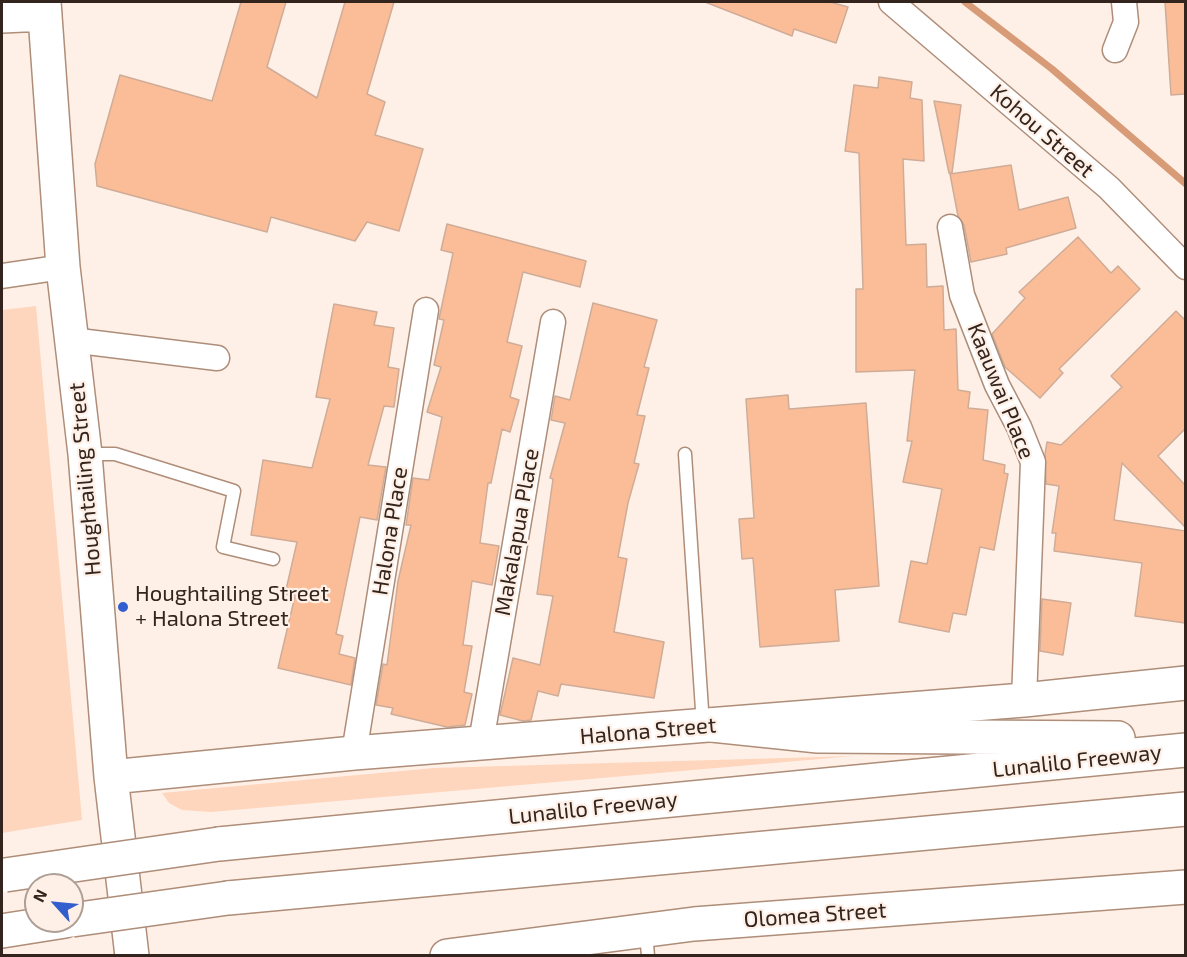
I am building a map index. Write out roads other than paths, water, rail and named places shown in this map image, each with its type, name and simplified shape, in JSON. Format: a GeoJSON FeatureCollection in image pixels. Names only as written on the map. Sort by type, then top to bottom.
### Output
{"type":"FeatureCollection","features":[{"type":"Feature","properties":{"kind":"main road"},"geometry":{"type":"LineString","coordinates":[[2,16],[45,8]]}},
{"type":"Feature","properties":{"kind":"main road","name":"Houghtailing Street"},"geometry":{"type":"LineString","coordinates":[[45,8],[63,267],[85,454],[111,777],[132,956]]}},
{"type":"Feature","properties":{"kind":"main road","name":"Halona Street"},"geometry":{"type":"LineString","coordinates":[[111,777],[481,742],[1023,700],[1185,683]]}},
{"type":"Feature","properties":{"kind":"main road"},"geometry":{"type":"LineString","coordinates":[[708,726],[818,736],[1185,738]]}},
{"type":"Feature","properties":{"kind":"main road","name":"Lunalilo Freeway"},"geometry":{"type":"LineString","coordinates":[[3,876],[219,844],[1185,750]]}},
{"type":"Feature","properties":{"kind":"main road"},"geometry":{"type":"LineString","coordinates":[[84,918],[228,898],[1185,809]]}},
{"type":"Feature","properties":{"kind":"main road","name":"Olomea Street"},"geometry":{"type":"LineString","coordinates":[[447,956],[647,943],[694,924],[1185,887]]}},
{"type":"Feature","properties":{"kind":"main road"},"geometry":{"type":"LineString","coordinates":[[9,929],[24,927]]}},
{"type":"Feature","properties":{"kind":"street","name":"Kohou Street"},"geometry":{"type":"LineString","coordinates":[[891,2],[1109,188],[1185,267]]}},
{"type":"Feature","properties":{"kind":"street"},"geometry":{"type":"LineString","coordinates":[[1115,50],[1126,22],[1124,2]]}},
{"type":"Feature","properties":{"kind":"street","name":"Kaauwai Place"},"geometry":{"type":"LineString","coordinates":[[950,227],[962,295],[997,385],[1019,427],[1033,462],[1023,700]]}},
{"type":"Feature","properties":{"kind":"street"},"geometry":{"type":"LineString","coordinates":[[2,276],[63,267]]}},
{"type":"Feature","properties":{"kind":"street","name":"Halona Place"},"geometry":{"type":"LineString","coordinates":[[354,753],[426,310]]}},
{"type":"Feature","properties":{"kind":"street","name":"Makalapua Place"},"geometry":{"type":"LineString","coordinates":[[481,742],[553,322]]}},
{"type":"Feature","properties":{"kind":"street"},"geometry":{"type":"LineString","coordinates":[[71,340],[217,358]]}},
{"type":"Feature","properties":{"kind":"lane"},"geometry":{"type":"LineString","coordinates":[[85,454],[115,454],[234,491],[224,547],[273,559]]}},
{"type":"Feature","properties":{"kind":"lane"},"geometry":{"type":"LineString","coordinates":[[685,454],[708,726]]}},
{"type":"Feature","properties":{"kind":"waterway"},"geometry":{"type":"LineString","coordinates":[[965,2],[1052,69],[1186,184]]}},
{"type":"Feature","properties":{"kind":"place","name":"Houghtailing Street + Halona Street"},"geometry":{"type":"Point","coordinates":[123,607]}}]}
